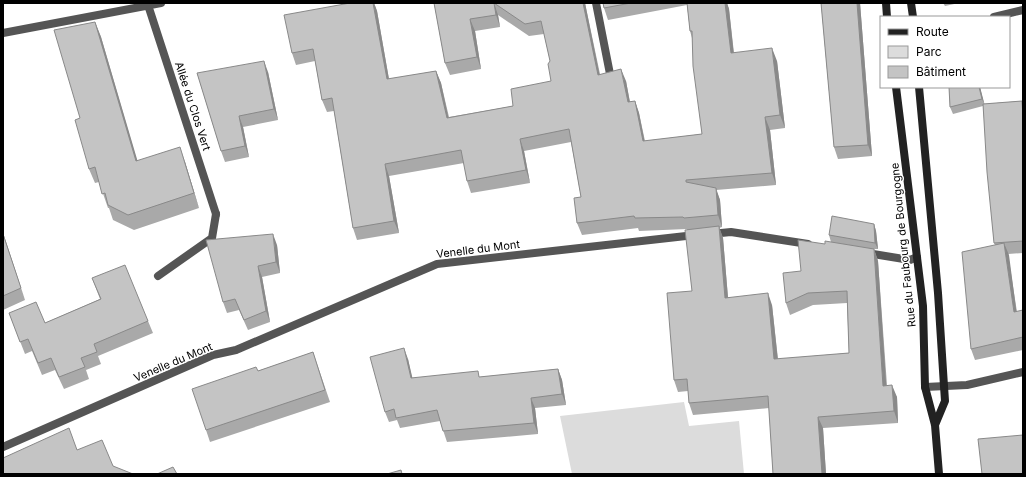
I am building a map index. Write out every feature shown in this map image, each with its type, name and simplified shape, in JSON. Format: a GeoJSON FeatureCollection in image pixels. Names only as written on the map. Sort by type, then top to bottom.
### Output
{"type":"FeatureCollection","features":[{"type":"Feature","properties":{"kind":"main road"},"geometry":{"type":"LineString","coordinates":[[886,3],[887,16]]}},
{"type":"Feature","properties":{"kind":"main road"},"geometry":{"type":"LineString","coordinates":[[911,3],[913,16]]}},
{"type":"Feature","properties":{"kind":"main road","name":"Rue du Faubourg de Bourgogne"},"geometry":{"type":"LineString","coordinates":[[896,88],[923,306],[925,386],[935,425],[939,474]]}},
{"type":"Feature","properties":{"kind":"main road","name":"Rue du Faubourg de Bourgogne"},"geometry":{"type":"LineString","coordinates":[[919,88],[938,293],[945,401],[935,425]]}},
{"type":"Feature","properties":{"kind":"street"},"geometry":{"type":"LineString","coordinates":[[3,33],[161,3]]}},
{"type":"Feature","properties":{"kind":"street"},"geometry":{"type":"LineString","coordinates":[[596,3],[610,74]]}},
{"type":"Feature","properties":{"kind":"street","name":"Allée du Clos Vert"},"geometry":{"type":"LineString","coordinates":[[148,5],[216,214],[212,238],[158,276]]}},
{"type":"Feature","properties":{"kind":"street"},"geometry":{"type":"LineString","coordinates":[[998,16],[1023,10]]}},
{"type":"Feature","properties":{"kind":"street","name":"Venelle du Mont"},"geometry":{"type":"LineString","coordinates":[[3,447],[213,355],[236,350],[437,264],[626,242],[730,232],[816,245]]}},
{"type":"Feature","properties":{"kind":"street"},"geometry":{"type":"LineString","coordinates":[[855,251],[910,260],[917,257]]}},
{"type":"Feature","properties":{"kind":"street"},"geometry":{"type":"LineString","coordinates":[[925,386],[967,385],[1023,372]]}},
{"type":"Feature","properties":{"kind":"green space"},"geometry":{"type":"Polygon","coordinates":[[[684,402],[689,426],[739,421],[744,474],[572,474],[560,416],[684,402]]]}},
{"type":"Feature","properties":{"kind":"building"},"geometry":{"type":"Polygon","coordinates":[[[350,3],[373,3],[387,79],[436,71],[447,118],[513,106],[511,89],[551,81],[548,64],[550,61],[541,21],[525,24],[494,3],[583,3],[598,75],[621,69],[628,102],[635,101],[643,141],[702,134],[693,66],[692,31],[690,31],[687,3],[725,3],[731,53],[772,48],[780,115],[765,117],[772,173],[686,180],[686,182],[716,188],[718,215],[684,218],[635,218],[634,216],[577,223],[574,198],[581,197],[569,129],[520,139],[526,170],[467,181],[461,150],[385,164],[394,221],[353,228],[332,98],[322,100],[313,49],[292,53],[284,15],[350,3]]]}},
{"type":"Feature","properties":{"kind":"building"},"geometry":{"type":"Polygon","coordinates":[[[434,3],[494,3],[496,15],[470,19],[477,57],[445,63],[434,3]]]}},
{"type":"Feature","properties":{"kind":"building"},"geometry":{"type":"Polygon","coordinates":[[[603,3],[631,3],[604,8],[603,3]]]}},
{"type":"Feature","properties":{"kind":"building"},"geometry":{"type":"Polygon","coordinates":[[[821,3],[857,3],[868,145],[834,147],[821,3]]]}},
{"type":"Feature","properties":{"kind":"building"},"geometry":{"type":"Polygon","coordinates":[[[95,22],[136,161],[180,147],[194,193],[128,215],[108,205],[105,193],[102,194],[95,167],[89,169],[75,120],[80,118],[54,30],[95,22]]]}},
{"type":"Feature","properties":{"kind":"building"},"geometry":{"type":"Polygon","coordinates":[[[264,61],[274,109],[239,116],[245,146],[221,151],[197,73],[264,61]]]}},
{"type":"Feature","properties":{"kind":"building"},"geometry":{"type":"Polygon","coordinates":[[[949,88],[979,88],[982,99],[950,107],[949,88]]]}},
{"type":"Feature","properties":{"kind":"building"},"geometry":{"type":"Polygon","coordinates":[[[1022,101],[1023,241],[994,243],[987,172],[983,104],[1022,101]]]}},
{"type":"Feature","properties":{"kind":"building"},"geometry":{"type":"Polygon","coordinates":[[[832,216],[874,224],[875,243],[829,235],[832,216]]]}},
{"type":"Feature","properties":{"kind":"building"},"geometry":{"type":"Polygon","coordinates":[[[719,226],[725,298],[768,293],[774,359],[849,353],[847,291],[808,293],[786,303],[783,273],[801,271],[798,240],[825,244],[825,241],[874,249],[883,386],[892,385],[894,411],[818,417],[822,474],[773,474],[768,396],[689,403],[687,379],[674,380],[667,293],[692,291],[685,230],[719,226]]]}},
{"type":"Feature","properties":{"kind":"building"},"geometry":{"type":"Polygon","coordinates":[[[3,234],[21,288],[3,296],[3,234]]]}},
{"type":"Feature","properties":{"kind":"building"},"geometry":{"type":"Polygon","coordinates":[[[273,234],[276,262],[258,266],[266,311],[244,320],[235,299],[223,302],[206,240],[273,234]]]}},
{"type":"Feature","properties":{"kind":"building"},"geometry":{"type":"Polygon","coordinates":[[[1004,243],[1014,312],[1023,310],[1023,337],[971,349],[962,252],[1004,243]]]}},
{"type":"Feature","properties":{"kind":"building"},"geometry":{"type":"Polygon","coordinates":[[[125,265],[148,321],[94,344],[97,352],[81,358],[85,367],[59,377],[51,358],[38,363],[28,339],[20,342],[9,313],[36,302],[45,323],[101,299],[92,278],[125,265]]]}},
{"type":"Feature","properties":{"kind":"building"},"geometry":{"type":"Polygon","coordinates":[[[404,348],[411,378],[478,371],[479,377],[558,369],[562,394],[531,398],[534,423],[443,431],[437,410],[396,418],[394,409],[385,412],[370,357],[404,348]]]}},
{"type":"Feature","properties":{"kind":"building"},"geometry":{"type":"Polygon","coordinates":[[[313,352],[325,390],[206,430],[192,389],[256,367],[258,371],[313,352]]]}},
{"type":"Feature","properties":{"kind":"building"},"geometry":{"type":"Polygon","coordinates":[[[69,428],[77,450],[102,440],[113,466],[133,474],[3,474],[3,458],[69,428]]]}},
{"type":"Feature","properties":{"kind":"building"},"geometry":{"type":"Polygon","coordinates":[[[1023,435],[1023,474],[982,474],[978,439],[1023,435]]]}},
{"type":"Feature","properties":{"kind":"building"},"geometry":{"type":"Polygon","coordinates":[[[173,467],[177,474],[157,474],[173,467]]]}},
{"type":"Feature","properties":{"kind":"building"},"geometry":{"type":"Polygon","coordinates":[[[401,470],[402,474],[387,474],[401,470]]]}}]}
